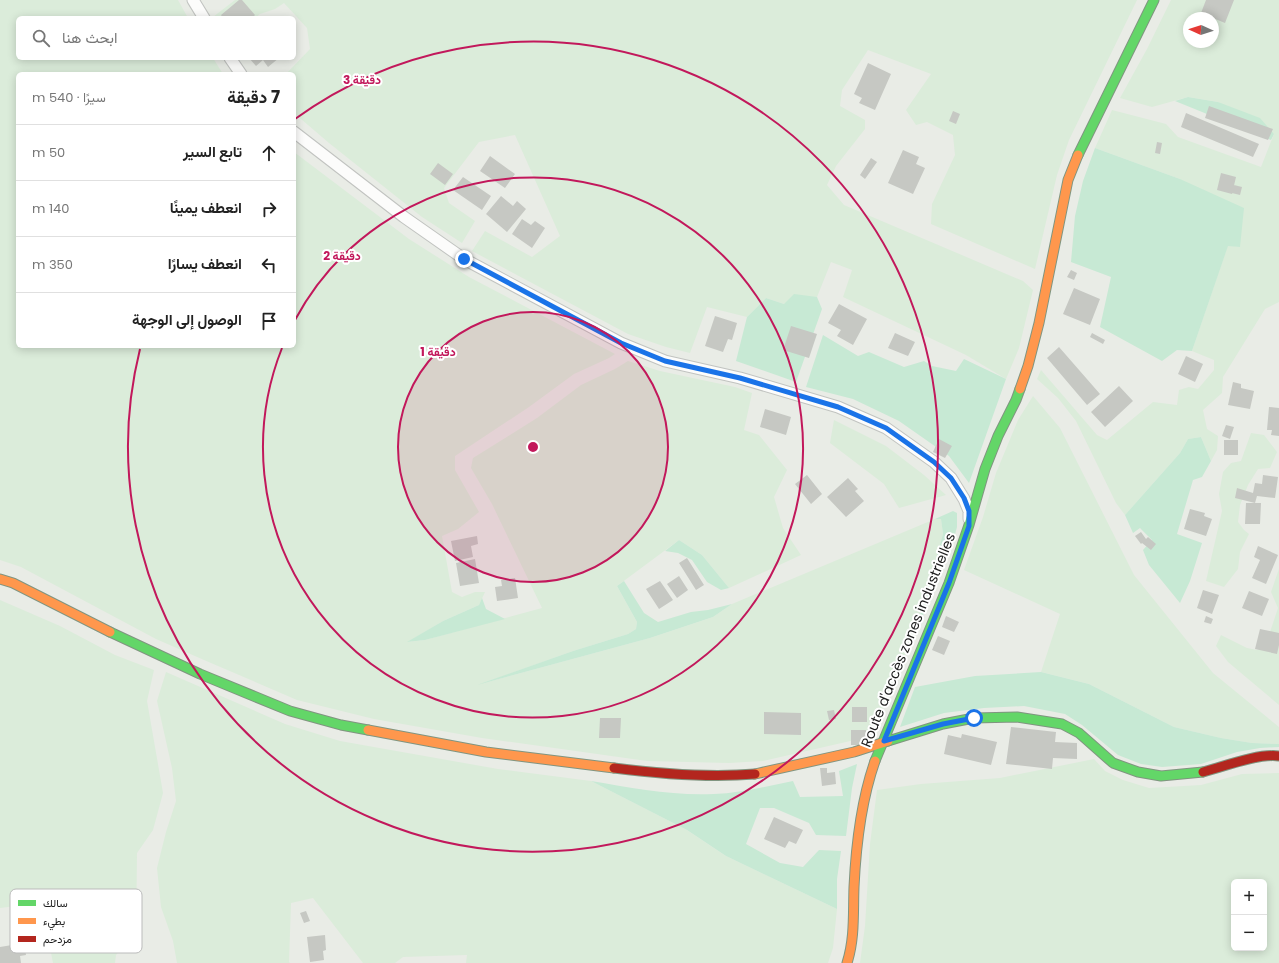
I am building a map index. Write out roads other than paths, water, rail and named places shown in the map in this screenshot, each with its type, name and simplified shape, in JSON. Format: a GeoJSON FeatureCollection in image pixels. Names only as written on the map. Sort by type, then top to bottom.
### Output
{"type":"FeatureCollection","features":[{"type":"Feature","properties":{"kind":"street"},"geometry":{"type":"LineString","coordinates":[[193,0],[203,16]]}},
{"type":"Feature","properties":{"kind":"street","name":"Route d'accès zones industrielles"},"geometry":{"type":"LineString","coordinates":[[847,963],[851,952],[854,923],[856,854],[866,793],[877,755],[949,583],[969,526],[985,469],[998,436],[1016,400],[1028,366],[1040,323],[1068,180],[1081,146],[1154,0]]}},
{"type":"Feature","properties":{"kind":"street"},"geometry":{"type":"LineString","coordinates":[[231,60],[240,72]]}},
{"type":"Feature","properties":{"kind":"street"},"geometry":{"type":"LineString","coordinates":[[296,134],[404,218],[464,259],[621,343],[665,361],[740,378],[838,407],[886,428],[934,462],[951,478],[964,498],[969,511],[969,526]]}},
{"type":"Feature","properties":{"kind":"street"},"geometry":{"type":"LineString","coordinates":[[0,579],[26,590],[122,638],[200,674],[290,711],[341,724],[486,752],[670,775],[730,776],[770,771],[854,752],[884,741],[966,719],[1017,717],[1062,724],[1079,733],[1113,763],[1138,772],[1161,776],[1201,773],[1238,762],[1272,755],[1279,756]]}}]}
